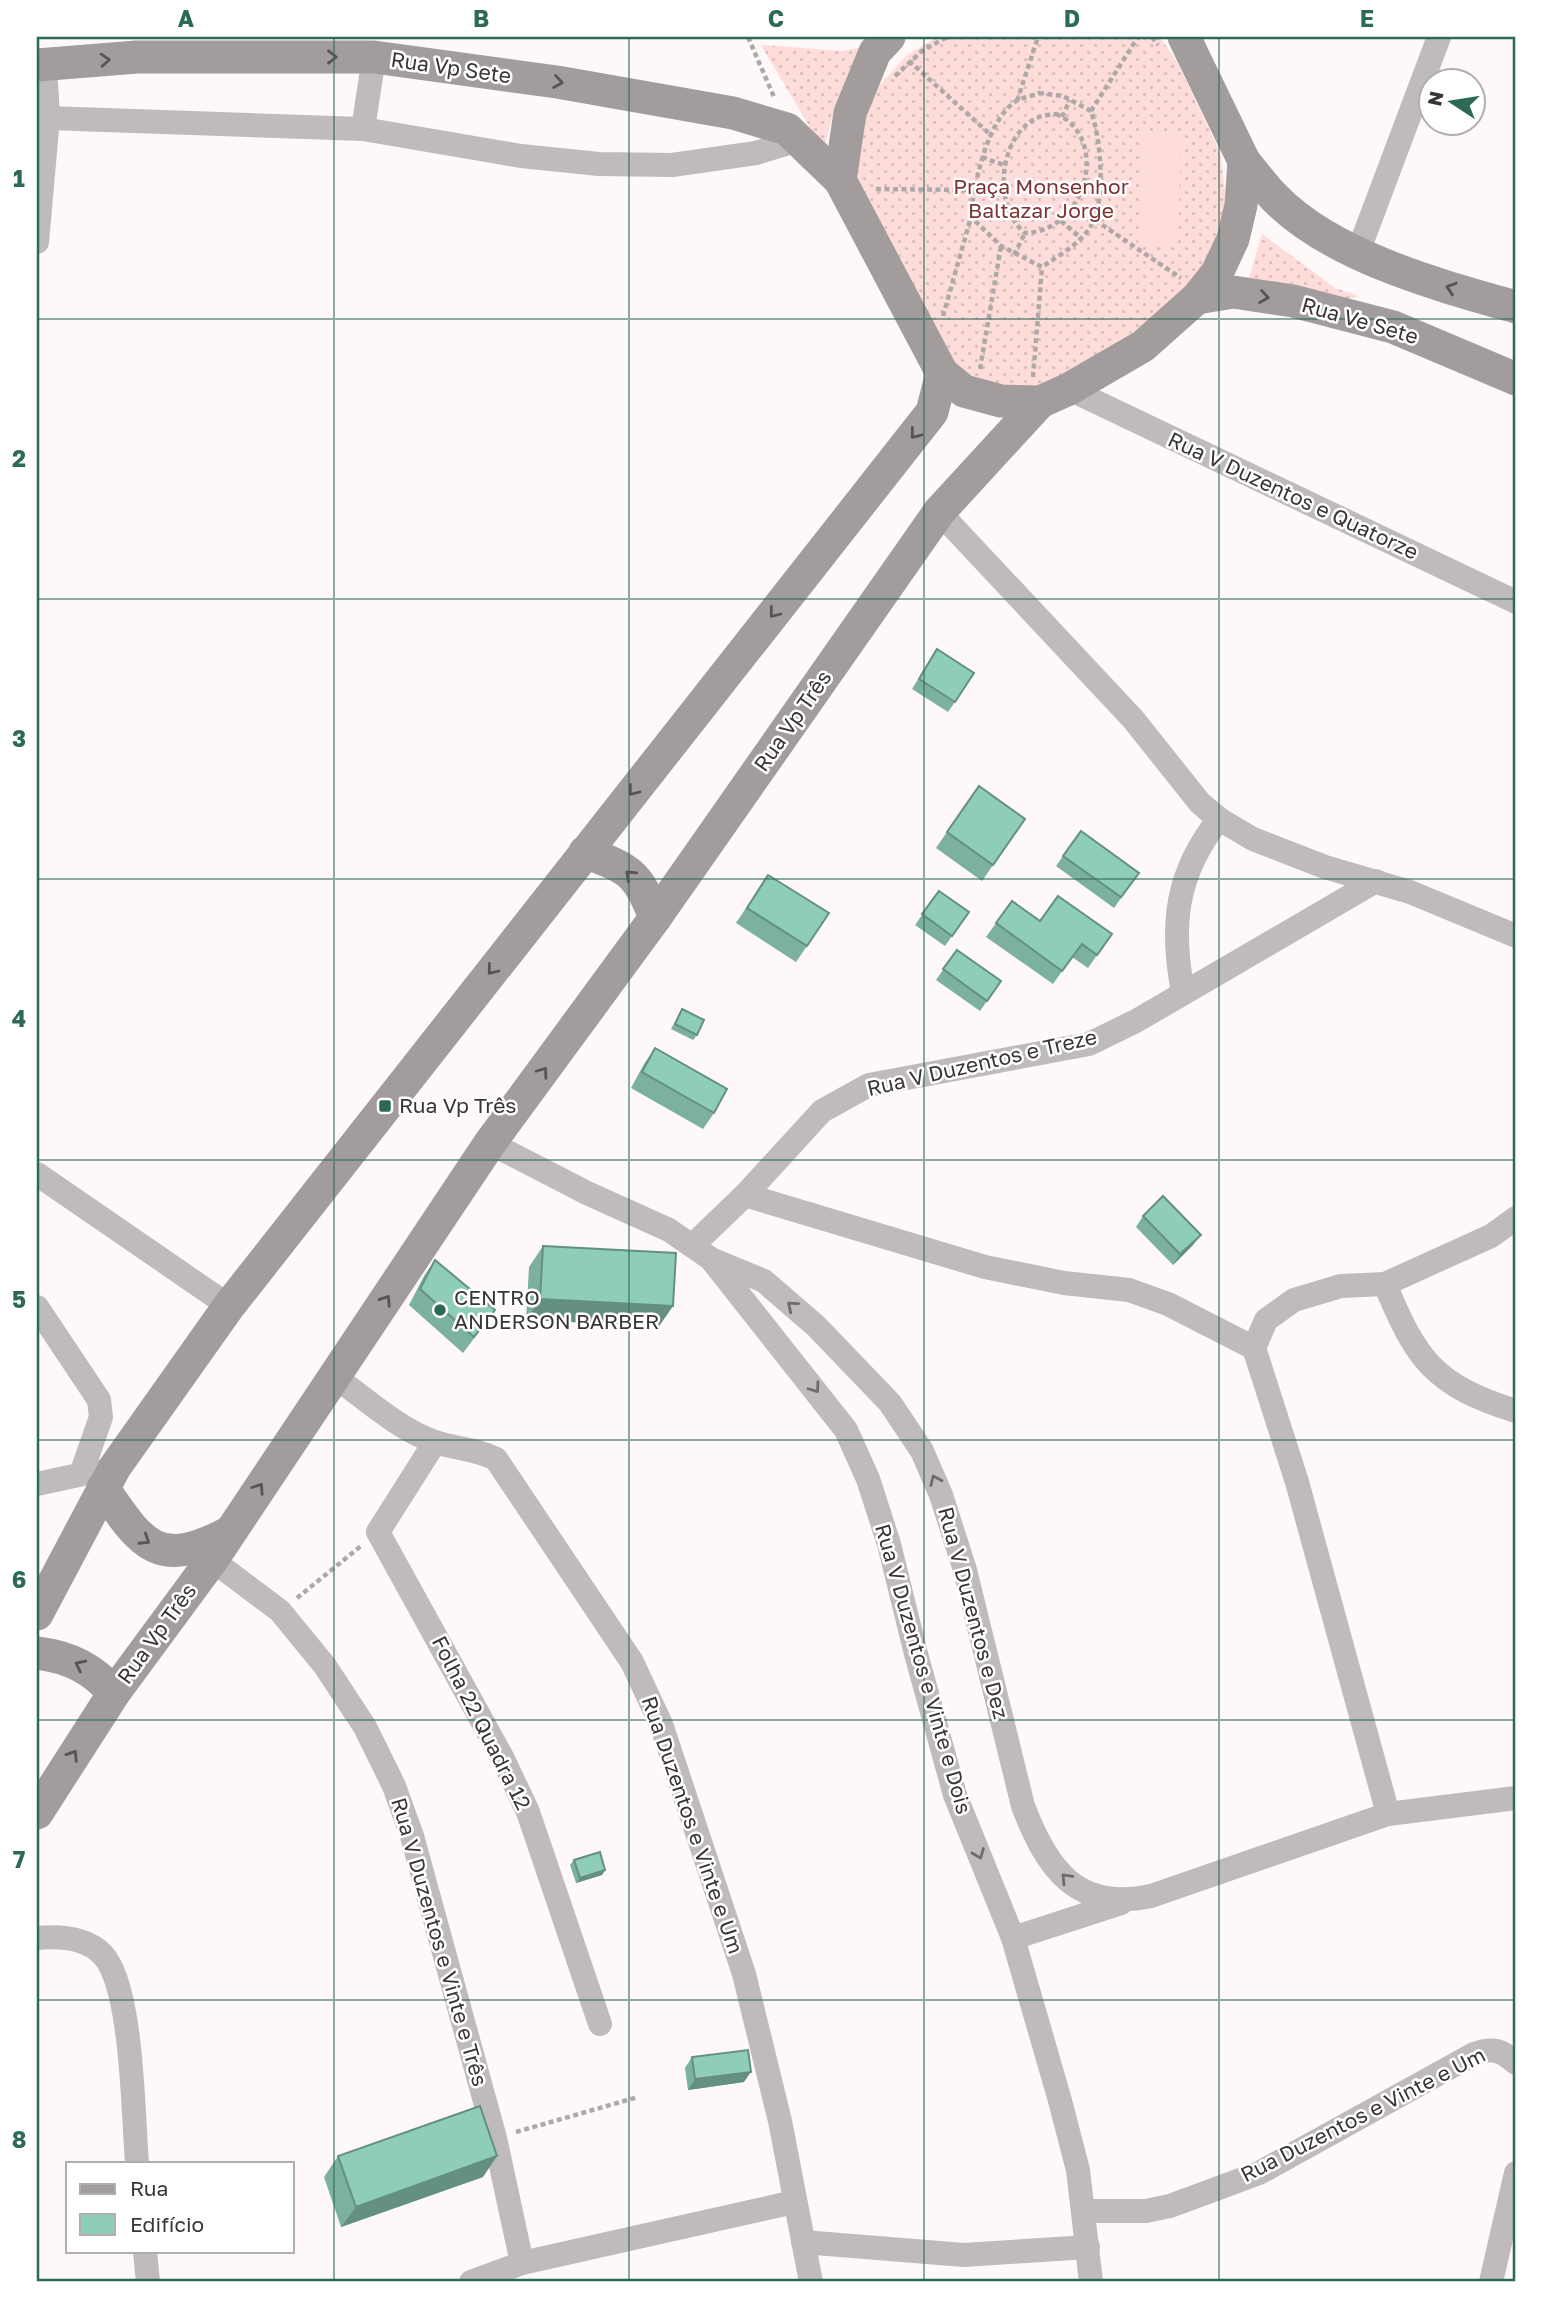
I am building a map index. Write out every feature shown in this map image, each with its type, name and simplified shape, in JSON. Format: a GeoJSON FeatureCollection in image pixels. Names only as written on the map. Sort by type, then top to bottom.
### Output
{"type":"FeatureCollection","features":[{"type":"Feature","properties":{"kind":"main road"},"geometry":{"type":"LineString","coordinates":[[1175,46],[1244,161],[1275,198],[1310,226],[1358,252],[1446,287],[1516,307]]}},
{"type":"Feature","properties":{"kind":"main road"},"geometry":{"type":"LineString","coordinates":[[840,180],[850,113],[875,52],[899,49]]}},
{"type":"Feature","properties":{"kind":"main road","name":"Rua Vp Sete"},"geometry":{"type":"LineString","coordinates":[[41,64],[137,57],[374,57],[557,82],[733,113],[793,134],[840,180],[942,373]]}},
{"type":"Feature","properties":{"kind":"main road"},"geometry":{"type":"LineString","coordinates":[[37,1614],[100,1476],[229,1306],[932,412],[942,373],[964,391],[1000,401],[1047,394],[1143,346],[1192,290],[1217,272],[1233,239],[1241,205],[1244,161]]}},
{"type":"Feature","properties":{"kind":"main road","name":"Rua Ve Sete"},"geometry":{"type":"LineString","coordinates":[[1192,290],[1233,292],[1293,301],[1393,327],[1515,369]]}},
{"type":"Feature","properties":{"kind":"main road","name":"Rua Vp Três"},"geometry":{"type":"LineString","coordinates":[[37,1813],[114,1693],[220,1547],[490,1143],[656,918],[939,512],[1047,394]]}},
{"type":"Feature","properties":{"kind":"main road"},"geometry":{"type":"LineString","coordinates":[[585,852],[626,868],[638,881],[656,918]]}},
{"type":"Feature","properties":{"kind":"main road"},"geometry":{"type":"LineString","coordinates":[[100,1476],[128,1526],[145,1543],[166,1550],[182,1551],[220,1547]]}},
{"type":"Feature","properties":{"kind":"main road"},"geometry":{"type":"LineString","coordinates":[[37,1653],[53,1655],[86,1667],[114,1693]]}},
{"type":"Feature","properties":{"kind":"street"},"geometry":{"type":"LineString","coordinates":[[1358,252],[1439,37]]}},
{"type":"Feature","properties":{"kind":"street"},"geometry":{"type":"LineString","coordinates":[[363,129],[374,57]]}},
{"type":"Feature","properties":{"kind":"street"},"geometry":{"type":"LineString","coordinates":[[37,240],[48,118],[41,64]]}},
{"type":"Feature","properties":{"kind":"street"},"geometry":{"type":"LineString","coordinates":[[48,118],[363,129],[521,156],[599,164],[672,165],[756,153],[793,134]]}},
{"type":"Feature","properties":{"kind":"street","name":"Rua V Duzentos e Quatorze"},"geometry":{"type":"LineString","coordinates":[[1047,394],[1516,602]]}},
{"type":"Feature","properties":{"kind":"street"},"geometry":{"type":"LineString","coordinates":[[939,512],[1133,719],[1200,803],[1219,819],[1265,844],[1325,867],[1410,892],[1516,936]]}},
{"type":"Feature","properties":{"kind":"street"},"geometry":{"type":"LineString","coordinates":[[1183,992],[1175,929],[1182,884],[1197,847],[1219,819]]}},
{"type":"Feature","properties":{"kind":"street","name":"Rua V Duzentos e Treze"},"geometry":{"type":"LineString","coordinates":[[702,1252],[745,1195],[822,1111],[869,1085],[1089,1044],[1136,1021],[1376,881]]}},
{"type":"Feature","properties":{"kind":"street","name":"Rua V Duzentos e Dez"},"geometry":{"type":"LineString","coordinates":[[490,1143],[669,1230],[702,1252],[764,1281],[816,1326],[890,1403],[922,1451],[941,1495],[965,1570],[1023,1806],[1035,1837],[1071,1885],[1101,1898],[1128,1901],[1161,1893],[1388,1814],[1516,1798]]}},
{"type":"Feature","properties":{"kind":"street"},"geometry":{"type":"LineString","coordinates":[[40,1181],[229,1306]]}},
{"type":"Feature","properties":{"kind":"street"},"geometry":{"type":"LineString","coordinates":[[745,1195],[985,1267],[1064,1283],[1129,1290],[1168,1304],[1254,1348]]}},
{"type":"Feature","properties":{"kind":"street"},"geometry":{"type":"LineString","coordinates":[[1388,1814],[1300,1496],[1254,1348],[1266,1320],[1294,1300],[1341,1286],[1385,1284],[1491,1236],[1516,1217]]}},
{"type":"Feature","properties":{"kind":"street","name":"Rua V Duzentos e Vinte e Dois"},"geometry":{"type":"LineString","coordinates":[[702,1252],[846,1430],[868,1479],[889,1544],[955,1795],[1013,1938],[1078,2170],[1091,2282]]}},
{"type":"Feature","properties":{"kind":"street"},"geometry":{"type":"LineString","coordinates":[[1385,1284],[1407,1338],[1432,1370],[1460,1390],[1516,1411]]}},
{"type":"Feature","properties":{"kind":"street"},"geometry":{"type":"LineString","coordinates":[[37,1307],[99,1400],[101,1417],[100,1476],[37,1484]]}},
{"type":"Feature","properties":{"kind":"street","name":"Rua Duzentos e Vinte e Um"},"geometry":{"type":"LineString","coordinates":[[335,1377],[407,1429],[435,1441],[481,1451],[496,1459],[556,1545],[638,1675],[661,1724],[744,1974],[780,2121],[811,2282]]}},
{"type":"Feature","properties":{"kind":"street"},"geometry":{"type":"LineString","coordinates":[[378,1532],[435,1441]]}},
{"type":"Feature","properties":{"kind":"street","name":"Folha 22 Quadra 12"},"geometry":{"type":"LineString","coordinates":[[378,1532],[502,1757],[528,1812],[600,2024]]}},
{"type":"Feature","properties":{"kind":"street","name":"Rua V Duzentos e Vinte e Três"},"geometry":{"type":"LineString","coordinates":[[220,1547],[280,1611],[324,1666],[358,1717],[394,1786],[412,1836],[495,2138],[522,2263]]}},
{"type":"Feature","properties":{"kind":"street"},"geometry":{"type":"LineString","coordinates":[[1013,1938],[1128,1901]]}},
{"type":"Feature","properties":{"kind":"street"},"geometry":{"type":"LineString","coordinates":[[37,1938],[59,1936],[82,1942],[102,1954],[113,1971],[123,1997],[137,2162]]}},
{"type":"Feature","properties":{"kind":"street","name":"Rua Duzentos e Vinte e Um"},"geometry":{"type":"LineString","coordinates":[[1084,2211],[1121,2213],[1170,2206],[1259,2173],[1474,2054],[1493,2049],[1504,2052],[1516,2063]]}},
{"type":"Feature","properties":{"kind":"street"},"geometry":{"type":"LineString","coordinates":[[1491,2282],[1516,2173]]}},
{"type":"Feature","properties":{"kind":"street"},"geometry":{"type":"LineString","coordinates":[[471,2282],[522,2263],[794,2202]]}},
{"type":"Feature","properties":{"kind":"street"},"geometry":{"type":"LineString","coordinates":[[803,2242],[964,2255],[1088,2246]]}},
{"type":"Feature","properties":{"kind":"street"},"geometry":{"type":"LineString","coordinates":[[145,2252],[148,2282]]}},
{"type":"Feature","properties":{"kind":"path"},"geometry":{"type":"LineString","coordinates":[[748,37],[793,134]]}},
{"type":"Feature","properties":{"kind":"path"},"geometry":{"type":"LineString","coordinates":[[899,49],[947,37]]}},
{"type":"Feature","properties":{"kind":"path"},"geometry":{"type":"LineString","coordinates":[[940,328],[971,217],[973,190],[982,157],[992,136],[1017,101],[1038,37]]}},
{"type":"Feature","properties":{"kind":"path"},"geometry":{"type":"LineString","coordinates":[[1042,267],[1081,239],[1095,220],[1101,149],[1091,111],[1138,37]]}},
{"type":"Feature","properties":{"kind":"path"},"geometry":{"type":"LineString","coordinates":[[1152,37],[1175,46]]}},
{"type":"Feature","properties":{"kind":"path"},"geometry":{"type":"LineString","coordinates":[[890,83],[899,49]]}},
{"type":"Feature","properties":{"kind":"path"},"geometry":{"type":"LineString","coordinates":[[899,49],[992,136]]}},
{"type":"Feature","properties":{"kind":"path"},"geometry":{"type":"LineString","coordinates":[[1017,101],[1049,93],[1091,111]]}},
{"type":"Feature","properties":{"kind":"path"},"geometry":{"type":"LineString","coordinates":[[1062,117],[1070,100]]}},
{"type":"Feature","properties":{"kind":"path"},"geometry":{"type":"LineString","coordinates":[[1039,117],[1068,119],[1079,134],[1087,164],[1073,208],[1061,221],[1044,232],[1025,233],[1010,214],[1003,180],[1009,153],[1021,131],[1039,117]]}},
{"type":"Feature","properties":{"kind":"path"},"geometry":{"type":"LineString","coordinates":[[982,157],[1006,166]]}},
{"type":"Feature","properties":{"kind":"path"},"geometry":{"type":"LineString","coordinates":[[873,189],[973,190]]}},
{"type":"Feature","properties":{"kind":"path"},"geometry":{"type":"LineString","coordinates":[[971,217],[1001,246],[1042,267]]}},
{"type":"Feature","properties":{"kind":"path"},"geometry":{"type":"LineString","coordinates":[[1095,220],[1192,290]]}},
{"type":"Feature","properties":{"kind":"path"},"geometry":{"type":"LineString","coordinates":[[1061,221],[1081,239]]}},
{"type":"Feature","properties":{"kind":"path"},"geometry":{"type":"LineString","coordinates":[[1014,254],[1025,233]]}},
{"type":"Feature","properties":{"kind":"path"},"geometry":{"type":"LineString","coordinates":[[979,370],[1001,246]]}},
{"type":"Feature","properties":{"kind":"path"},"geometry":{"type":"LineString","coordinates":[[1042,267],[1047,394]]}},
{"type":"Feature","properties":{"kind":"path"},"geometry":{"type":"LineString","coordinates":[[280,1611],[378,1532]]}},
{"type":"Feature","properties":{"kind":"path"},"geometry":{"type":"LineString","coordinates":[[495,2138],[638,2097]]}},
{"type":"Feature","properties":{"kind":"green space","name":"Praça Monsenhor Baltazar Jorge"},"geometry":{"type":"Polygon","coordinates":[[[937,37],[1160,37],[1177,62],[1220,152],[1226,200],[1214,259],[1159,316],[1023,399],[958,375],[854,181],[861,113],[878,87],[906,56],[937,37]]]}},
{"type":"Feature","properties":{"kind":"green space"},"geometry":{"type":"Polygon","coordinates":[[[761,45],[842,51],[870,46],[841,96],[824,151],[761,45]]]}},
{"type":"Feature","properties":{"kind":"green space"},"geometry":{"type":"Polygon","coordinates":[[[1141,134],[1181,135],[1178,246],[1138,245],[1141,134]]]}},
{"type":"Feature","properties":{"kind":"green space"},"geometry":{"type":"Polygon","coordinates":[[[1262,234],[1335,288],[1359,296],[1349,299],[1249,278],[1262,234]]]}},
{"type":"Feature","properties":{"kind":"building"},"geometry":{"type":"Polygon","coordinates":[[[937,649],[974,673],[955,702],[919,679],[937,649]]]}},
{"type":"Feature","properties":{"kind":"building"},"geometry":{"type":"Polygon","coordinates":[[[979,786],[1025,819],[993,865],[947,832],[979,786]]]}},
{"type":"Feature","properties":{"kind":"building"},"geometry":{"type":"Polygon","coordinates":[[[1081,831],[1139,873],[1121,897],[1063,856],[1081,831]]]}},
{"type":"Feature","properties":{"kind":"building"},"geometry":{"type":"Polygon","coordinates":[[[768,875],[829,913],[807,946],[747,908],[768,875]]]}},
{"type":"Feature","properties":{"kind":"building"},"geometry":{"type":"Polygon","coordinates":[[[939,891],[969,912],[952,936],[922,914],[939,891]]]}},
{"type":"Feature","properties":{"kind":"building"},"geometry":{"type":"Polygon","coordinates":[[[1058,896],[1112,934],[1097,955],[1082,944],[1062,971],[996,923],[1012,901],[1040,921],[1058,896]]]}},
{"type":"Feature","properties":{"kind":"building"},"geometry":{"type":"Polygon","coordinates":[[[957,950],[1001,981],[987,1001],[943,969],[957,950]]]}},
{"type":"Feature","properties":{"kind":"building"},"geometry":{"type":"Polygon","coordinates":[[[682,1009],[704,1020],[697,1035],[675,1024],[682,1009]]]}},
{"type":"Feature","properties":{"kind":"building"},"geometry":{"type":"Polygon","coordinates":[[[655,1048],[727,1089],[714,1113],[642,1072],[655,1048]]]}},
{"type":"Feature","properties":{"kind":"building"},"geometry":{"type":"Polygon","coordinates":[[[1163,1196],[1201,1235],[1180,1254],[1143,1216],[1163,1196]]]}},
{"type":"Feature","properties":{"kind":"building"},"geometry":{"type":"Polygon","coordinates":[[[543,1246],[676,1253],[673,1306],[540,1299],[543,1246]]]}},
{"type":"Feature","properties":{"kind":"building"},"geometry":{"type":"Polygon","coordinates":[[[435,1260],[495,1310],[474,1337],[420,1289],[435,1260]]]}},
{"type":"Feature","properties":{"kind":"building"},"geometry":{"type":"Polygon","coordinates":[[[600,1852],[605,1870],[580,1878],[574,1860],[600,1852]]]}},
{"type":"Feature","properties":{"kind":"building"},"geometry":{"type":"Polygon","coordinates":[[[748,2050],[751,2072],[695,2079],[692,2057],[748,2050]]]}},
{"type":"Feature","properties":{"kind":"building"},"geometry":{"type":"Polygon","coordinates":[[[480,2106],[497,2156],[356,2207],[338,2156],[480,2106]]]}},
{"type":"Feature","properties":{"kind":"place","name":"Rua Vp Três"},"geometry":{"type":"Point","coordinates":[385,1106]}},
{"type":"Feature","properties":{"kind":"place","name":"CENTRO ANDERSON BARBER"},"geometry":{"type":"Point","coordinates":[440,1310]}}]}
